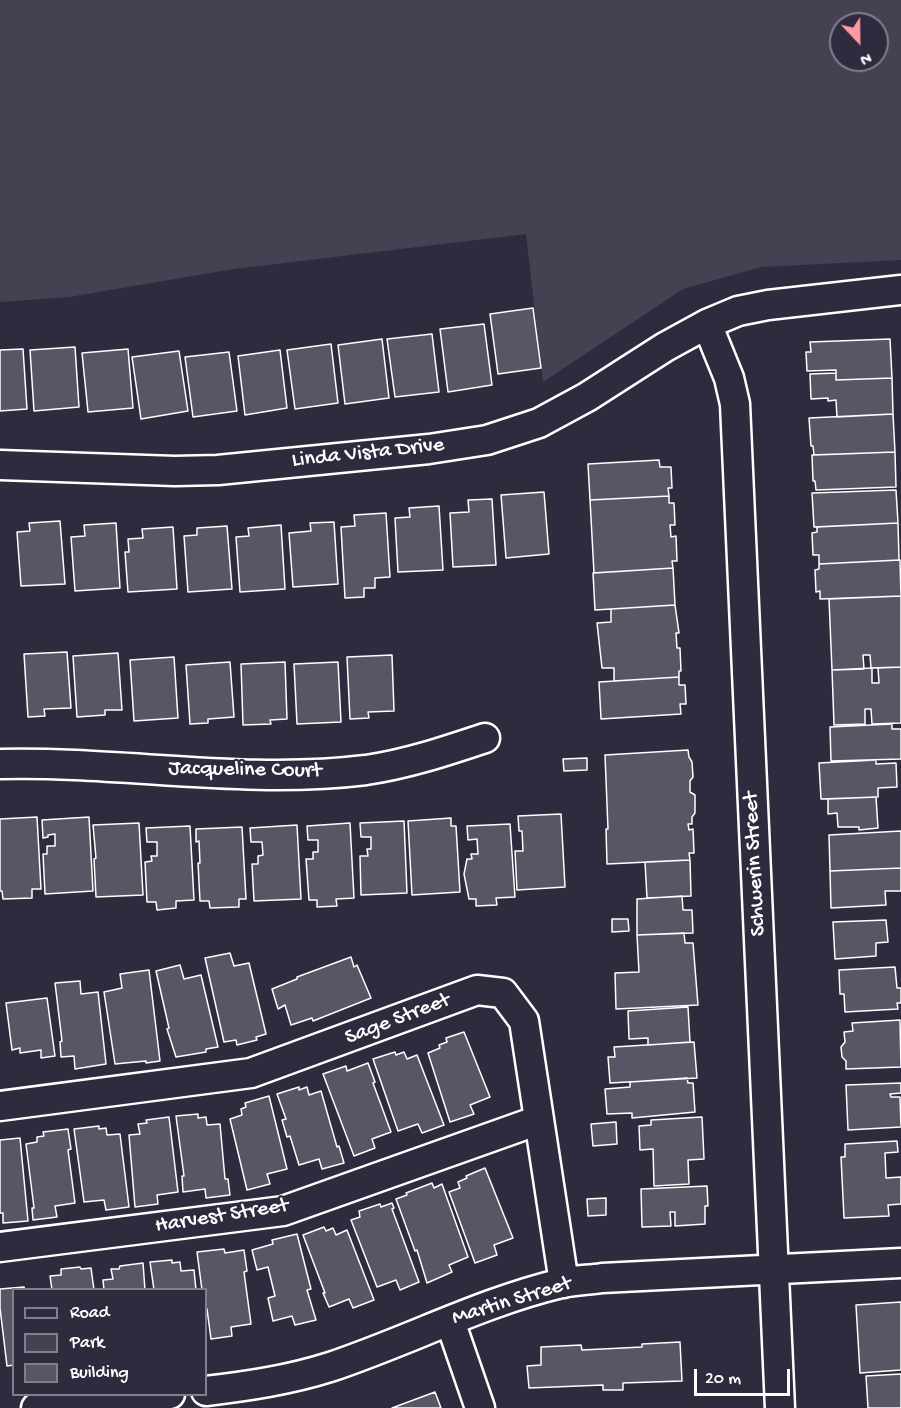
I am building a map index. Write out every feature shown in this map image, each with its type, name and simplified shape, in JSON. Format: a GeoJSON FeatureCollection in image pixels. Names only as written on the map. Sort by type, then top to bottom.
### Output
{"type":"FeatureCollection","features":[{"type":"Feature","properties":{"kind":"street","name":"Linda Vista Drive"},"geometry":{"type":"LineString","coordinates":[[0,465],[175,471],[218,470],[429,449],[487,440],[539,423],[587,398],[665,347],[707,324],[738,311],[768,305],[901,290]]}},
{"type":"Feature","properties":{"kind":"street","name":"Schwerin Street"},"geometry":{"type":"LineString","coordinates":[[707,324],[729,378],[735,404],[780,1408]]}},
{"type":"Feature","properties":{"kind":"street","name":"Jacqueline Court"},"geometry":{"type":"LineString","coordinates":[[0,764],[39,763],[204,773],[316,773],[365,770],[408,763],[485,738]]}},
{"type":"Feature","properties":{"kind":"street","name":"Sage Street"},"geometry":{"type":"LineString","coordinates":[[0,1106],[251,1073],[477,990],[503,993],[524,1021],[564,1283]]}},
{"type":"Feature","properties":{"kind":"street","name":"Harvest Street"},"geometry":{"type":"LineString","coordinates":[[0,1246],[283,1211],[539,1120]]}},
{"type":"Feature","properties":{"kind":"street","name":"Martin Street"},"geometry":{"type":"LineString","coordinates":[[207,1391],[291,1378],[332,1366],[524,1294],[564,1283],[602,1278],[901,1263]]}},
{"type":"Feature","properties":{"kind":"street"},"geometry":{"type":"LineString","coordinates":[[450,1321],[480,1408]]}},
{"type":"Feature","properties":{"kind":"street"},"geometry":{"type":"LineString","coordinates":[[36,1408],[86,1406],[162,1396]]}},
{"type":"Feature","properties":{"kind":"green space"},"geometry":{"type":"Polygon","coordinates":[[[0,0],[901,0],[901,260],[761,267],[683,289],[543,382],[526,234],[234,269],[69,297],[0,302],[0,0]]]}},
{"type":"Feature","properties":{"kind":"building"},"geometry":{"type":"Polygon","coordinates":[[[533,308],[541,368],[498,374],[490,314],[533,308]]]}},
{"type":"Feature","properties":{"kind":"building"},"geometry":{"type":"Polygon","coordinates":[[[484,324],[492,385],[448,392],[440,329],[484,324]]]}},
{"type":"Feature","properties":{"kind":"building"},"geometry":{"type":"Polygon","coordinates":[[[432,334],[439,392],[395,397],[387,339],[432,334]]]}},
{"type":"Feature","properties":{"kind":"building"},"geometry":{"type":"Polygon","coordinates":[[[382,339],[389,398],[345,404],[338,345],[382,339]]]}},
{"type":"Feature","properties":{"kind":"building"},"geometry":{"type":"Polygon","coordinates":[[[890,339],[892,378],[836,380],[836,370],[807,371],[806,352],[811,352],[810,342],[890,339]]]}},
{"type":"Feature","properties":{"kind":"building"},"geometry":{"type":"Polygon","coordinates":[[[331,344],[338,403],[295,409],[287,350],[331,344]]]}},
{"type":"Feature","properties":{"kind":"building"},"geometry":{"type":"Polygon","coordinates":[[[75,347],[79,407],[34,411],[30,350],[75,347]]]}},
{"type":"Feature","properties":{"kind":"building"},"geometry":{"type":"Polygon","coordinates":[[[23,349],[27,409],[0,411],[0,350],[23,349]]]}},
{"type":"Feature","properties":{"kind":"building"},"geometry":{"type":"Polygon","coordinates":[[[128,349],[133,408],[88,412],[82,353],[128,349]]]}},
{"type":"Feature","properties":{"kind":"building"},"geometry":{"type":"Polygon","coordinates":[[[280,350],[287,408],[245,415],[238,356],[280,350]]]}},
{"type":"Feature","properties":{"kind":"building"},"geometry":{"type":"Polygon","coordinates":[[[179,351],[188,411],[141,419],[132,357],[179,351]]]}},
{"type":"Feature","properties":{"kind":"building"},"geometry":{"type":"Polygon","coordinates":[[[229,352],[237,411],[193,417],[185,357],[229,352]]]}},
{"type":"Feature","properties":{"kind":"building"},"geometry":{"type":"Polygon","coordinates":[[[836,373],[836,380],[892,378],[893,414],[837,417],[836,400],[811,399],[810,374],[836,373]]]}},
{"type":"Feature","properties":{"kind":"building"},"geometry":{"type":"Polygon","coordinates":[[[893,414],[895,452],[814,455],[809,418],[893,414]]]}},
{"type":"Feature","properties":{"kind":"building"},"geometry":{"type":"Polygon","coordinates":[[[895,452],[896,487],[816,490],[815,481],[813,481],[812,455],[895,452]]]}},
{"type":"Feature","properties":{"kind":"building"},"geometry":{"type":"Polygon","coordinates":[[[659,460],[660,467],[671,467],[672,488],[668,488],[669,496],[590,500],[588,464],[659,460]]]}},
{"type":"Feature","properties":{"kind":"building"},"geometry":{"type":"Polygon","coordinates":[[[896,490],[898,523],[814,527],[812,493],[896,490]]]}},
{"type":"Feature","properties":{"kind":"building"},"geometry":{"type":"Polygon","coordinates":[[[544,492],[549,554],[506,558],[501,495],[544,492]]]}},
{"type":"Feature","properties":{"kind":"building"},"geometry":{"type":"Polygon","coordinates":[[[669,496],[669,503],[674,503],[675,525],[670,525],[671,537],[676,536],[677,561],[672,561],[673,568],[594,573],[590,500],[669,496]]]}},
{"type":"Feature","properties":{"kind":"building"},"geometry":{"type":"Polygon","coordinates":[[[492,499],[496,565],[453,567],[450,513],[469,512],[468,500],[492,499]]]}},
{"type":"Feature","properties":{"kind":"building"},"geometry":{"type":"Polygon","coordinates":[[[439,506],[443,570],[398,572],[395,518],[410,517],[409,508],[439,506]]]}},
{"type":"Feature","properties":{"kind":"building"},"geometry":{"type":"Polygon","coordinates":[[[386,513],[390,577],[375,578],[375,588],[364,588],[364,597],[345,598],[341,527],[355,526],[354,515],[386,513]]]}},
{"type":"Feature","properties":{"kind":"building"},"geometry":{"type":"Polygon","coordinates":[[[60,521],[65,584],[21,586],[17,532],[30,531],[29,523],[60,521]]]}},
{"type":"Feature","properties":{"kind":"building"},"geometry":{"type":"Polygon","coordinates":[[[334,522],[338,584],[293,587],[289,533],[311,531],[310,523],[334,522]]]}},
{"type":"Feature","properties":{"kind":"building"},"geometry":{"type":"Polygon","coordinates":[[[116,523],[120,588],[75,591],[71,537],[85,536],[84,525],[116,523]]]}},
{"type":"Feature","properties":{"kind":"building"},"geometry":{"type":"Polygon","coordinates":[[[898,523],[899,560],[819,564],[819,555],[813,555],[812,533],[817,532],[817,527],[898,523]]]}},
{"type":"Feature","properties":{"kind":"building"},"geometry":{"type":"Polygon","coordinates":[[[281,525],[285,589],[240,592],[236,537],[249,536],[248,528],[281,525]]]}},
{"type":"Feature","properties":{"kind":"building"},"geometry":{"type":"Polygon","coordinates":[[[227,526],[232,589],[188,592],[184,536],[197,535],[197,528],[227,526]]]}},
{"type":"Feature","properties":{"kind":"building"},"geometry":{"type":"Polygon","coordinates":[[[173,527],[177,589],[128,592],[125,552],[129,552],[128,539],[143,538],[142,529],[173,527]]]}},
{"type":"Feature","properties":{"kind":"building"},"geometry":{"type":"Polygon","coordinates":[[[900,560],[901,596],[820,599],[820,591],[816,592],[815,570],[819,569],[819,564],[900,560]]]}},
{"type":"Feature","properties":{"kind":"building"},"geometry":{"type":"Polygon","coordinates":[[[673,568],[675,605],[595,610],[593,573],[673,568]]]}},
{"type":"Feature","properties":{"kind":"building"},"geometry":{"type":"Polygon","coordinates":[[[901,596],[901,667],[871,668],[870,655],[863,655],[864,669],[832,670],[829,599],[901,596]]]}},
{"type":"Feature","properties":{"kind":"building"},"geometry":{"type":"Polygon","coordinates":[[[675,605],[679,633],[676,633],[677,648],[680,648],[679,677],[614,681],[614,668],[602,668],[597,623],[611,622],[611,609],[675,605]]]}},
{"type":"Feature","properties":{"kind":"building"},"geometry":{"type":"Polygon","coordinates":[[[67,652],[71,708],[44,709],[45,716],[28,717],[24,654],[67,652]]]}},
{"type":"Feature","properties":{"kind":"building"},"geometry":{"type":"Polygon","coordinates":[[[118,653],[122,710],[105,710],[105,715],[77,717],[73,656],[118,653]]]}},
{"type":"Feature","properties":{"kind":"building"},"geometry":{"type":"Polygon","coordinates":[[[392,655],[394,711],[368,712],[369,718],[350,719],[347,657],[392,655]]]}},
{"type":"Feature","properties":{"kind":"building"},"geometry":{"type":"Polygon","coordinates":[[[174,657],[178,718],[134,721],[130,660],[174,657]]]}},
{"type":"Feature","properties":{"kind":"building"},"geometry":{"type":"Polygon","coordinates":[[[230,662],[234,717],[208,719],[208,723],[190,724],[186,665],[230,662]]]}},
{"type":"Feature","properties":{"kind":"building"},"geometry":{"type":"Polygon","coordinates":[[[285,662],[287,719],[270,720],[271,724],[243,725],[241,664],[285,662]]]}},
{"type":"Feature","properties":{"kind":"building"},"geometry":{"type":"Polygon","coordinates":[[[338,662],[341,722],[297,724],[294,664],[338,662]]]}},
{"type":"Feature","properties":{"kind":"building"},"geometry":{"type":"Polygon","coordinates":[[[901,667],[901,723],[872,724],[871,709],[865,709],[865,724],[834,725],[832,670],[872,668],[872,683],[879,683],[878,668],[901,667]]]}},
{"type":"Feature","properties":{"kind":"building"},"geometry":{"type":"Polygon","coordinates":[[[679,677],[679,685],[685,685],[686,704],[680,704],[681,714],[601,719],[599,682],[679,677]]]}},
{"type":"Feature","properties":{"kind":"building"},"geometry":{"type":"Polygon","coordinates":[[[892,724],[892,729],[901,729],[901,759],[831,761],[830,727],[892,724]]]}},
{"type":"Feature","properties":{"kind":"building"},"geometry":{"type":"Polygon","coordinates":[[[688,750],[693,777],[690,781],[690,792],[695,795],[695,813],[692,817],[692,824],[688,824],[689,830],[693,829],[694,853],[689,853],[690,860],[607,864],[605,755],[688,750]]]}},
{"type":"Feature","properties":{"kind":"building"},"geometry":{"type":"Polygon","coordinates":[[[587,758],[587,770],[564,771],[563,759],[587,758]]]}},
{"type":"Feature","properties":{"kind":"building"},"geometry":{"type":"Polygon","coordinates":[[[876,760],[876,764],[896,763],[897,787],[878,788],[878,797],[821,799],[819,763],[876,760]]]}},
{"type":"Feature","properties":{"kind":"building"},"geometry":{"type":"Polygon","coordinates":[[[876,797],[878,828],[859,830],[859,827],[838,827],[837,813],[828,814],[828,799],[876,797]]]}},
{"type":"Feature","properties":{"kind":"building"},"geometry":{"type":"Polygon","coordinates":[[[561,814],[565,887],[517,890],[515,851],[523,851],[522,831],[519,831],[518,816],[561,814]]]}},
{"type":"Feature","properties":{"kind":"building"},"geometry":{"type":"Polygon","coordinates":[[[37,817],[41,889],[32,889],[32,898],[3,899],[2,891],[0,891],[0,819],[37,817]]]}},
{"type":"Feature","properties":{"kind":"building"},"geometry":{"type":"Polygon","coordinates":[[[89,817],[93,891],[45,894],[43,854],[47,854],[47,846],[55,846],[55,834],[43,838],[42,820],[89,817]]]}},
{"type":"Feature","properties":{"kind":"building"},"geometry":{"type":"Polygon","coordinates":[[[451,818],[451,826],[456,826],[460,892],[412,895],[408,821],[451,818]]]}},
{"type":"Feature","properties":{"kind":"building"},"geometry":{"type":"Polygon","coordinates":[[[404,821],[407,893],[361,895],[360,856],[368,856],[367,849],[371,849],[371,837],[361,837],[360,823],[404,821]]]}},
{"type":"Feature","properties":{"kind":"building"},"geometry":{"type":"Polygon","coordinates":[[[139,823],[143,895],[96,897],[93,825],[139,823]]]}},
{"type":"Feature","properties":{"kind":"building"},"geometry":{"type":"Polygon","coordinates":[[[350,823],[354,898],[336,899],[337,906],[317,907],[317,900],[309,900],[306,859],[313,859],[313,852],[318,852],[318,840],[308,840],[307,826],[350,823]]]}},
{"type":"Feature","properties":{"kind":"building"},"geometry":{"type":"Polygon","coordinates":[[[510,824],[515,897],[496,898],[497,905],[476,906],[476,899],[469,899],[464,874],[467,859],[472,859],[471,854],[478,854],[477,839],[468,840],[467,826],[510,824]]]}},
{"type":"Feature","properties":{"kind":"building"},"geometry":{"type":"Polygon","coordinates":[[[297,825],[301,899],[254,901],[252,864],[258,864],[258,856],[263,855],[262,842],[251,842],[250,828],[297,825]]]}},
{"type":"Feature","properties":{"kind":"building"},"geometry":{"type":"Polygon","coordinates":[[[190,826],[194,900],[176,901],[176,908],[157,910],[156,902],[147,902],[145,862],[152,861],[151,856],[157,856],[157,842],[147,842],[146,828],[190,826]]]}},
{"type":"Feature","properties":{"kind":"building"},"geometry":{"type":"Polygon","coordinates":[[[242,827],[246,899],[239,899],[239,907],[210,908],[209,901],[200,901],[199,841],[196,842],[196,829],[242,827]]]}},
{"type":"Feature","properties":{"kind":"building"},"geometry":{"type":"Polygon","coordinates":[[[901,831],[901,868],[830,871],[829,835],[901,831]]]}},
{"type":"Feature","properties":{"kind":"building"},"geometry":{"type":"Polygon","coordinates":[[[690,860],[691,896],[647,898],[645,862],[690,860]]]}},
{"type":"Feature","properties":{"kind":"building"},"geometry":{"type":"Polygon","coordinates":[[[901,868],[901,891],[885,891],[886,905],[831,908],[830,871],[901,868]]]}},
{"type":"Feature","properties":{"kind":"building"},"geometry":{"type":"Polygon","coordinates":[[[682,896],[683,910],[692,910],[693,933],[637,935],[637,899],[682,896]]]}},
{"type":"Feature","properties":{"kind":"building"},"geometry":{"type":"Polygon","coordinates":[[[612,919],[628,919],[629,931],[612,932],[612,919]]]}},
{"type":"Feature","properties":{"kind":"building"},"geometry":{"type":"Polygon","coordinates":[[[886,920],[888,942],[876,943],[876,956],[835,959],[833,922],[886,920]]]}},
{"type":"Feature","properties":{"kind":"building"},"geometry":{"type":"Polygon","coordinates":[[[684,933],[685,943],[693,943],[698,1005],[616,1009],[615,973],[639,972],[637,935],[684,933]]]}},
{"type":"Feature","properties":{"kind":"building"},"geometry":{"type":"Polygon","coordinates":[[[230,953],[234,966],[249,963],[266,1034],[256,1037],[257,1040],[237,1045],[236,1040],[224,1042],[205,958],[230,953]]]}},
{"type":"Feature","properties":{"kind":"building"},"geometry":{"type":"Polygon","coordinates":[[[351,957],[354,967],[357,965],[371,998],[313,1021],[312,1018],[291,1025],[285,1005],[278,1009],[272,989],[351,957]]]}},
{"type":"Feature","properties":{"kind":"building"},"geometry":{"type":"Polygon","coordinates":[[[180,965],[184,979],[201,975],[218,1047],[206,1049],[206,1052],[176,1057],[167,1029],[169,1028],[156,971],[180,965]]]}},
{"type":"Feature","properties":{"kind":"building"},"geometry":{"type":"Polygon","coordinates":[[[895,967],[897,988],[901,988],[901,1003],[897,1003],[898,1009],[845,1012],[844,994],[840,994],[839,970],[895,967]]]}},
{"type":"Feature","properties":{"kind":"building"},"geometry":{"type":"Polygon","coordinates":[[[149,970],[160,1061],[115,1064],[104,992],[122,988],[120,974],[149,970]]]}},
{"type":"Feature","properties":{"kind":"building"},"geometry":{"type":"Polygon","coordinates":[[[80,981],[81,994],[98,992],[106,1064],[75,1069],[74,1056],[61,1057],[60,1042],[62,1041],[55,983],[80,981]]]}},
{"type":"Feature","properties":{"kind":"building"},"geometry":{"type":"Polygon","coordinates":[[[47,998],[55,1056],[41,1058],[41,1050],[20,1053],[20,1048],[12,1050],[6,1003],[47,998]]]}},
{"type":"Feature","properties":{"kind":"building"},"geometry":{"type":"Polygon","coordinates":[[[688,1007],[690,1042],[648,1045],[648,1038],[629,1039],[628,1011],[688,1007]]]}},
{"type":"Feature","properties":{"kind":"building"},"geometry":{"type":"Polygon","coordinates":[[[900,1020],[901,1067],[846,1069],[841,1047],[845,1042],[844,1032],[853,1031],[852,1023],[900,1020]]]}},
{"type":"Feature","properties":{"kind":"building"},"geometry":{"type":"Polygon","coordinates":[[[464,1032],[490,1097],[470,1105],[474,1114],[450,1122],[428,1053],[440,1048],[439,1045],[447,1042],[446,1038],[464,1032]]]}},
{"type":"Feature","properties":{"kind":"building"},"geometry":{"type":"Polygon","coordinates":[[[694,1042],[697,1078],[610,1083],[608,1057],[615,1057],[614,1047],[694,1042]]]}},
{"type":"Feature","properties":{"kind":"building"},"geometry":{"type":"Polygon","coordinates":[[[395,1052],[396,1055],[404,1052],[407,1059],[417,1055],[444,1125],[422,1133],[418,1124],[398,1131],[373,1059],[395,1052]]]}},
{"type":"Feature","properties":{"kind":"building"},"geometry":{"type":"Polygon","coordinates":[[[368,1063],[391,1132],[372,1139],[375,1148],[354,1156],[323,1074],[346,1066],[347,1071],[368,1063]]]}},
{"type":"Feature","properties":{"kind":"building"},"geometry":{"type":"Polygon","coordinates":[[[687,1078],[688,1083],[693,1083],[695,1112],[632,1118],[632,1113],[607,1114],[605,1089],[630,1087],[630,1082],[687,1078]]]}},
{"type":"Feature","properties":{"kind":"building"},"geometry":{"type":"Polygon","coordinates":[[[901,1083],[901,1093],[890,1094],[891,1097],[900,1097],[901,1127],[848,1130],[846,1085],[901,1083]]]}},
{"type":"Feature","properties":{"kind":"building"},"geometry":{"type":"Polygon","coordinates":[[[299,1087],[299,1090],[307,1087],[309,1095],[321,1091],[344,1163],[322,1169],[319,1159],[299,1165],[290,1136],[287,1137],[282,1120],[286,1119],[277,1094],[299,1087]]]}},
{"type":"Feature","properties":{"kind":"building"},"geometry":{"type":"Polygon","coordinates":[[[269,1096],[287,1169],[267,1174],[270,1184],[247,1190],[230,1119],[242,1115],[241,1109],[246,1107],[245,1103],[269,1096]]]}},
{"type":"Feature","properties":{"kind":"building"},"geometry":{"type":"Polygon","coordinates":[[[198,1114],[198,1118],[206,1117],[207,1125],[220,1124],[225,1179],[228,1179],[230,1195],[206,1198],[205,1189],[183,1192],[182,1176],[184,1176],[176,1116],[198,1114]]]}},
{"type":"Feature","properties":{"kind":"building"},"geometry":{"type":"Polygon","coordinates":[[[169,1117],[178,1192],[157,1195],[158,1204],[135,1207],[129,1135],[140,1134],[138,1124],[147,1123],[146,1120],[169,1117]]]}},
{"type":"Feature","properties":{"kind":"building"},"geometry":{"type":"Polygon","coordinates":[[[702,1117],[704,1159],[688,1160],[689,1184],[654,1186],[653,1149],[640,1150],[639,1126],[651,1125],[651,1120],[702,1117]]]}},
{"type":"Feature","properties":{"kind":"building"},"geometry":{"type":"Polygon","coordinates":[[[616,1122],[617,1144],[593,1146],[591,1124],[616,1122]]]}},
{"type":"Feature","properties":{"kind":"building"},"geometry":{"type":"Polygon","coordinates":[[[99,1126],[99,1129],[106,1128],[107,1135],[120,1134],[129,1207],[106,1210],[104,1200],[84,1202],[74,1129],[99,1126]]]}},
{"type":"Feature","properties":{"kind":"building"},"geometry":{"type":"Polygon","coordinates":[[[68,1129],[71,1149],[68,1150],[75,1203],[55,1206],[57,1217],[33,1220],[32,1208],[34,1208],[26,1144],[37,1142],[37,1137],[44,1136],[43,1132],[68,1129]]]}},
{"type":"Feature","properties":{"kind":"building"},"geometry":{"type":"Polygon","coordinates":[[[20,1138],[28,1221],[3,1223],[3,1213],[0,1213],[0,1140],[20,1138]]]}},
{"type":"Feature","properties":{"kind":"building"},"geometry":{"type":"Polygon","coordinates":[[[897,1141],[898,1152],[885,1153],[886,1178],[901,1177],[901,1204],[888,1205],[889,1216],[844,1218],[841,1157],[845,1157],[845,1144],[897,1141]]]}},
{"type":"Feature","properties":{"kind":"building"},"geometry":{"type":"Polygon","coordinates":[[[485,1168],[513,1238],[494,1245],[497,1255],[475,1263],[449,1192],[460,1188],[458,1182],[467,1178],[466,1176],[485,1168]]]}},
{"type":"Feature","properties":{"kind":"building"},"geometry":{"type":"Polygon","coordinates":[[[432,1183],[434,1188],[442,1184],[468,1257],[449,1265],[452,1272],[427,1283],[417,1250],[415,1251],[396,1199],[432,1183]]]}},
{"type":"Feature","properties":{"kind":"building"},"geometry":{"type":"Polygon","coordinates":[[[707,1186],[708,1206],[705,1206],[705,1224],[675,1226],[675,1212],[670,1212],[671,1226],[642,1227],[641,1189],[707,1186]]]}},
{"type":"Feature","properties":{"kind":"building"},"geometry":{"type":"Polygon","coordinates":[[[606,1198],[606,1215],[588,1216],[587,1199],[606,1198]]]}},
{"type":"Feature","properties":{"kind":"building"},"geometry":{"type":"Polygon","coordinates":[[[392,1203],[394,1208],[392,1209],[419,1282],[400,1290],[396,1280],[377,1287],[351,1220],[360,1217],[359,1211],[380,1204],[381,1207],[392,1203]]]}},
{"type":"Feature","properties":{"kind":"building"},"geometry":{"type":"Polygon","coordinates":[[[324,1227],[326,1231],[333,1228],[336,1235],[347,1230],[374,1300],[353,1308],[349,1299],[329,1307],[303,1235],[324,1227]]]}},
{"type":"Feature","properties":{"kind":"building"},"geometry":{"type":"Polygon","coordinates":[[[297,1234],[311,1289],[307,1290],[316,1320],[295,1325],[292,1316],[273,1321],[268,1298],[275,1296],[268,1267],[257,1270],[252,1250],[273,1244],[272,1240],[297,1234]]]}},
{"type":"Feature","properties":{"kind":"building"},"geometry":{"type":"Polygon","coordinates":[[[224,1249],[225,1253],[244,1250],[247,1271],[244,1272],[251,1324],[231,1327],[232,1336],[211,1339],[207,1288],[202,1288],[197,1252],[224,1249]]]}},
{"type":"Feature","properties":{"kind":"building"},"geometry":{"type":"Polygon","coordinates":[[[172,1260],[172,1263],[180,1262],[181,1271],[194,1270],[196,1288],[154,1288],[150,1262],[172,1260]]]}},
{"type":"Feature","properties":{"kind":"building"},"geometry":{"type":"Polygon","coordinates":[[[143,1263],[145,1288],[104,1288],[103,1280],[113,1279],[111,1269],[119,1269],[120,1266],[143,1263]]]}},
{"type":"Feature","properties":{"kind":"building"},"geometry":{"type":"Polygon","coordinates":[[[91,1268],[94,1288],[52,1288],[50,1276],[61,1275],[61,1269],[91,1268]]]}},
{"type":"Feature","properties":{"kind":"building"},"geometry":{"type":"Polygon","coordinates":[[[12,1288],[12,1365],[7,1366],[0,1308],[0,1289],[12,1288]]]}},
{"type":"Feature","properties":{"kind":"building"},"geometry":{"type":"Polygon","coordinates":[[[901,1302],[901,1370],[860,1373],[856,1305],[901,1302]]]}},
{"type":"Feature","properties":{"kind":"building"},"geometry":{"type":"Polygon","coordinates":[[[680,1342],[682,1381],[623,1383],[623,1390],[603,1390],[603,1385],[529,1388],[527,1366],[541,1365],[541,1347],[581,1345],[582,1350],[642,1347],[642,1344],[680,1342]]]}},
{"type":"Feature","properties":{"kind":"building"},"geometry":{"type":"Polygon","coordinates":[[[901,1374],[901,1408],[868,1408],[866,1376],[901,1374]]]}},
{"type":"Feature","properties":{"kind":"building"},"geometry":{"type":"Polygon","coordinates":[[[435,1392],[441,1408],[392,1408],[435,1392]]]}}]}
